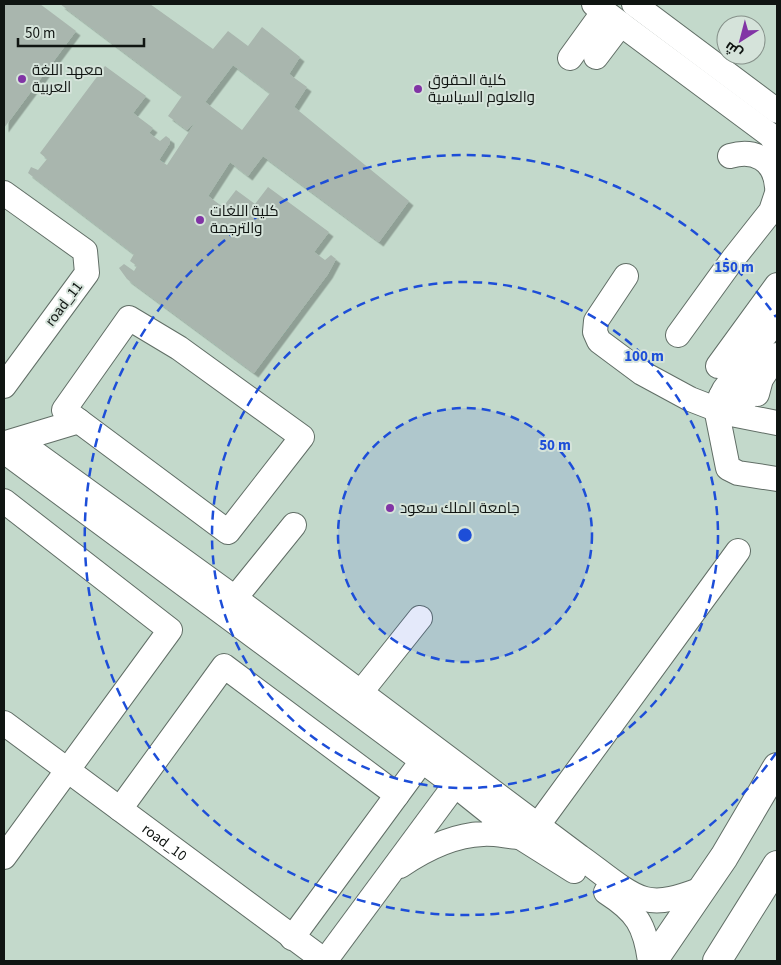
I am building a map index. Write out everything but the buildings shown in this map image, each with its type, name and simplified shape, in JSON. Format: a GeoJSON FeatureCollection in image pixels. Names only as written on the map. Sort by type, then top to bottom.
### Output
{"type":"FeatureCollection","features":[{"type":"Feature","properties":{"kind":"main road"},"geometry":{"type":"LineString","coordinates":[[652,961],[724,858],[777,766]]}},
{"type":"Feature","properties":{"kind":"main road"},"geometry":{"type":"LineString","coordinates":[[716,961],[777,865]]}},
{"type":"Feature","properties":{"kind":"lane"},"geometry":{"type":"LineString","coordinates":[[634,4],[777,111]]}},
{"type":"Feature","properties":{"kind":"lane"},"geometry":{"type":"LineString","coordinates":[[596,57],[606,13]]}},
{"type":"Feature","properties":{"kind":"lane"},"geometry":{"type":"LineString","coordinates":[[570,58],[606,13]]}},
{"type":"Feature","properties":{"kind":"lane"},"geometry":{"type":"LineString","coordinates":[[606,13],[770,135],[777,145]]}},
{"type":"Feature","properties":{"kind":"lane"},"geometry":{"type":"LineString","coordinates":[[730,156],[743,152],[757,155],[769,166],[777,186]]}},
{"type":"Feature","properties":{"kind":"lane","name":"road_11"},"geometry":{"type":"LineString","coordinates":[[4,193],[85,251],[87,260],[87,273],[4,386]]}},
{"type":"Feature","properties":{"kind":"lane"},"geometry":{"type":"LineString","coordinates":[[678,335],[733,259],[771,225],[777,193]]}},
{"type":"Feature","properties":{"kind":"lane"},"geometry":{"type":"LineString","coordinates":[[635,274],[612,317],[607,336],[610,349],[642,373],[668,388],[774,422]]}},
{"type":"Feature","properties":{"kind":"lane"},"geometry":{"type":"LineString","coordinates":[[718,366],[777,285]]}},
{"type":"Feature","properties":{"kind":"lane"},"geometry":{"type":"LineString","coordinates":[[129,318],[179,348],[302,437],[228,532],[79,421],[64,410],[129,318]]}},
{"type":"Feature","properties":{"kind":"lane"},"geometry":{"type":"LineString","coordinates":[[777,319],[719,403],[728,468],[738,473],[777,478]]}},
{"type":"Feature","properties":{"kind":"lane"},"geometry":{"type":"LineString","coordinates":[[719,403],[732,410],[738,409],[777,355]]}},
{"type":"Feature","properties":{"kind":"lane"},"geometry":{"type":"LineString","coordinates":[[761,379],[757,392],[758,402],[774,422]]}},
{"type":"Feature","properties":{"kind":"lane"},"geometry":{"type":"LineString","coordinates":[[4,445],[79,421]]}},
{"type":"Feature","properties":{"kind":"lane"},"geometry":{"type":"LineString","coordinates":[[4,445],[21,443],[361,692],[634,913],[645,933],[652,961]]}},
{"type":"Feature","properties":{"kind":"lane"},"geometry":{"type":"LineString","coordinates":[[4,452],[455,785],[536,832],[634,895],[646,900],[668,899],[702,889]]}},
{"type":"Feature","properties":{"kind":"lane"},"geometry":{"type":"LineString","coordinates":[[4,501],[170,630],[4,857]]}},
{"type":"Feature","properties":{"kind":"lane"},"geometry":{"type":"LineString","coordinates":[[235,598],[294,525]]}},
{"type":"Feature","properties":{"kind":"lane"},"geometry":{"type":"LineString","coordinates":[[536,832],[738,550]]}},
{"type":"Feature","properties":{"kind":"lane"},"geometry":{"type":"LineString","coordinates":[[361,692],[420,618]]}},
{"type":"Feature","properties":{"kind":"lane"},"geometry":{"type":"LineString","coordinates":[[120,809],[224,666],[397,795]]}},
{"type":"Feature","properties":{"kind":"lane","name":"road_10"},"geometry":{"type":"LineString","coordinates":[[4,723],[325,961]]}},
{"type":"Feature","properties":{"kind":"lane"},"geometry":{"type":"LineString","coordinates":[[292,938],[422,761]]}},
{"type":"Feature","properties":{"kind":"lane"},"geometry":{"type":"LineString","coordinates":[[325,961],[455,785]]}},
{"type":"Feature","properties":{"kind":"lane"},"geometry":{"type":"LineString","coordinates":[[390,872],[435,846],[465,836],[484,833],[536,832]]}},
{"type":"Feature","properties":{"kind":"shaded area","name":"جامعة الملك سعود"},"geometry":{"type":"Polygon","coordinates":[[[4,4],[777,4],[777,961],[4,961],[4,4]]]}},
{"type":"Feature","properties":{"kind":"place","name":"معهد اللغة العربية"},"geometry":{"type":"Point","coordinates":[22,79]}},
{"type":"Feature","properties":{"kind":"place","name":"كلية الحقوق والعلوم السياسية"},"geometry":{"type":"Point","coordinates":[418,89]}},
{"type":"Feature","properties":{"kind":"place","name":"كلية اللغات والترجمة"},"geometry":{"type":"Point","coordinates":[200,220]}},
{"type":"Feature","properties":{"kind":"place","name":"جامعة الملك سعود"},"geometry":{"type":"Point","coordinates":[390,508]}}]}
